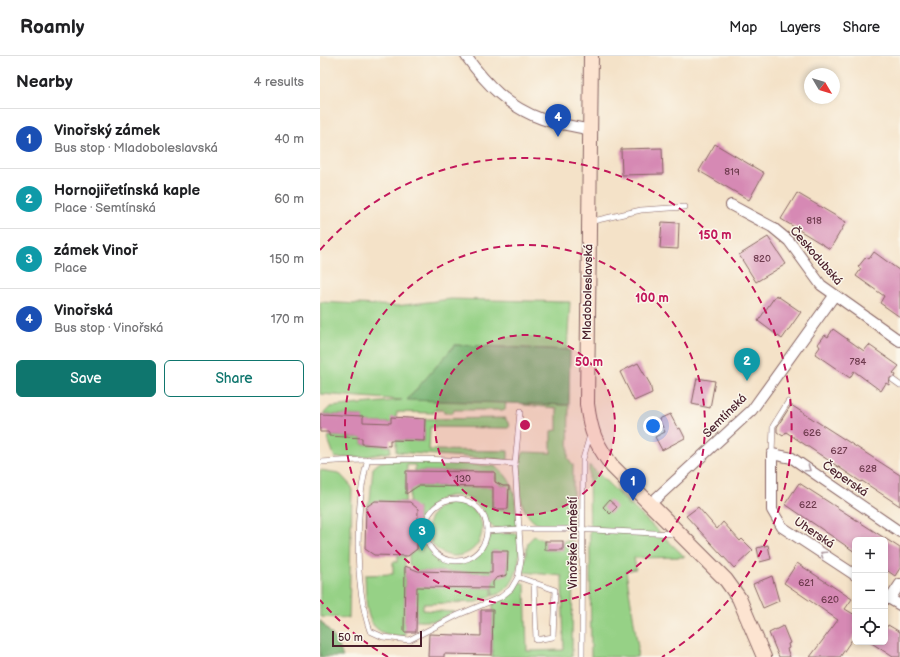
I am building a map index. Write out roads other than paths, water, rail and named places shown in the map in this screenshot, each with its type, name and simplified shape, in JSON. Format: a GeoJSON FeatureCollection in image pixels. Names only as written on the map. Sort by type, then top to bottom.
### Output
{"type":"FeatureCollection","features":[{"type":"Feature","properties":{"kind":"main road","name":"Mladoboleslavská"},"geometry":{"type":"LineString","coordinates":[[591,56],[587,404],[592,431],[597,445],[612,466],[726,580],[739,598],[764,657]]}},
{"type":"Feature","properties":{"kind":"street"},"geometry":{"type":"LineString","coordinates":[[466,56],[482,79],[515,105],[543,119],[590,130]]}},
{"type":"Feature","properties":{"kind":"street","name":"Českodubská"},"geometry":{"type":"LineString","coordinates":[[731,205],[772,227],[789,241],[821,285],[834,296],[900,341]]}},
{"type":"Feature","properties":{"kind":"street","name":"Semtínská"},"geometry":{"type":"LineString","coordinates":[[650,504],[752,410],[834,296]]}},
{"type":"Feature","properties":{"kind":"street","name":"Čeperská"},"geometry":{"type":"LineString","coordinates":[[772,454],[792,458],[900,532]]}},
{"type":"Feature","properties":{"kind":"street","name":"Uherská"},"geometry":{"type":"LineString","coordinates":[[772,454],[772,510],[782,527],[852,574]]}},
{"type":"Feature","properties":{"kind":"street"},"geometry":{"type":"LineString","coordinates":[[900,584],[888,597],[900,605]]}},
{"type":"Feature","properties":{"kind":"lane"},"geometry":{"type":"LineString","coordinates":[[589,222],[641,210],[685,207]]}},
{"type":"Feature","properties":{"kind":"lane"},"geometry":{"type":"LineString","coordinates":[[893,380],[900,385]]}},
{"type":"Feature","properties":{"kind":"lane"},"geometry":{"type":"LineString","coordinates":[[772,454],[772,426],[788,402]]}},
{"type":"Feature","properties":{"kind":"lane"},"geometry":{"type":"LineString","coordinates":[[368,459],[362,480],[358,561],[364,615],[370,631],[383,637],[409,640],[458,615],[501,597],[511,589],[518,577],[521,560],[515,464],[520,412]]}},
{"type":"Feature","properties":{"kind":"lane","name":"Vinořské náměstí"},"geometry":{"type":"LineString","coordinates":[[582,657],[584,530],[583,458],[592,431]]}},
{"type":"Feature","properties":{"kind":"lane"},"geometry":{"type":"LineString","coordinates":[[320,462],[368,459],[464,460],[515,464]]}},
{"type":"Feature","properties":{"kind":"lane"},"geometry":{"type":"LineString","coordinates":[[457,499],[466,500],[475,505],[482,512],[486,521],[487,531],[484,541],[475,554],[460,560],[450,560],[440,556],[432,549],[427,540],[425,530],[427,519],[431,511],[438,504],[447,500],[457,499]]}},
{"type":"Feature","properties":{"kind":"lane"},"geometry":{"type":"LineString","coordinates":[[487,531],[519,528],[680,535]]}},
{"type":"Feature","properties":{"kind":"lane"},"geometry":{"type":"LineString","coordinates":[[518,577],[534,582],[555,590],[553,637],[536,640],[534,582]]}},
{"type":"Feature","properties":{"kind":"place","name":"Vinořská"},"geometry":{"type":"Point","coordinates":[558,137]}},
{"type":"Feature","properties":{"kind":"place","name":"Hornojiřetínská kaple"},"geometry":{"type":"Point","coordinates":[747,381]}},
{"type":"Feature","properties":{"kind":"place","name":"Vinořský zámek"},"geometry":{"type":"Point","coordinates":[633,501]}},
{"type":"Feature","properties":{"kind":"place","name":"zámek Vinoř"},"geometry":{"type":"Point","coordinates":[422,551]}}]}
